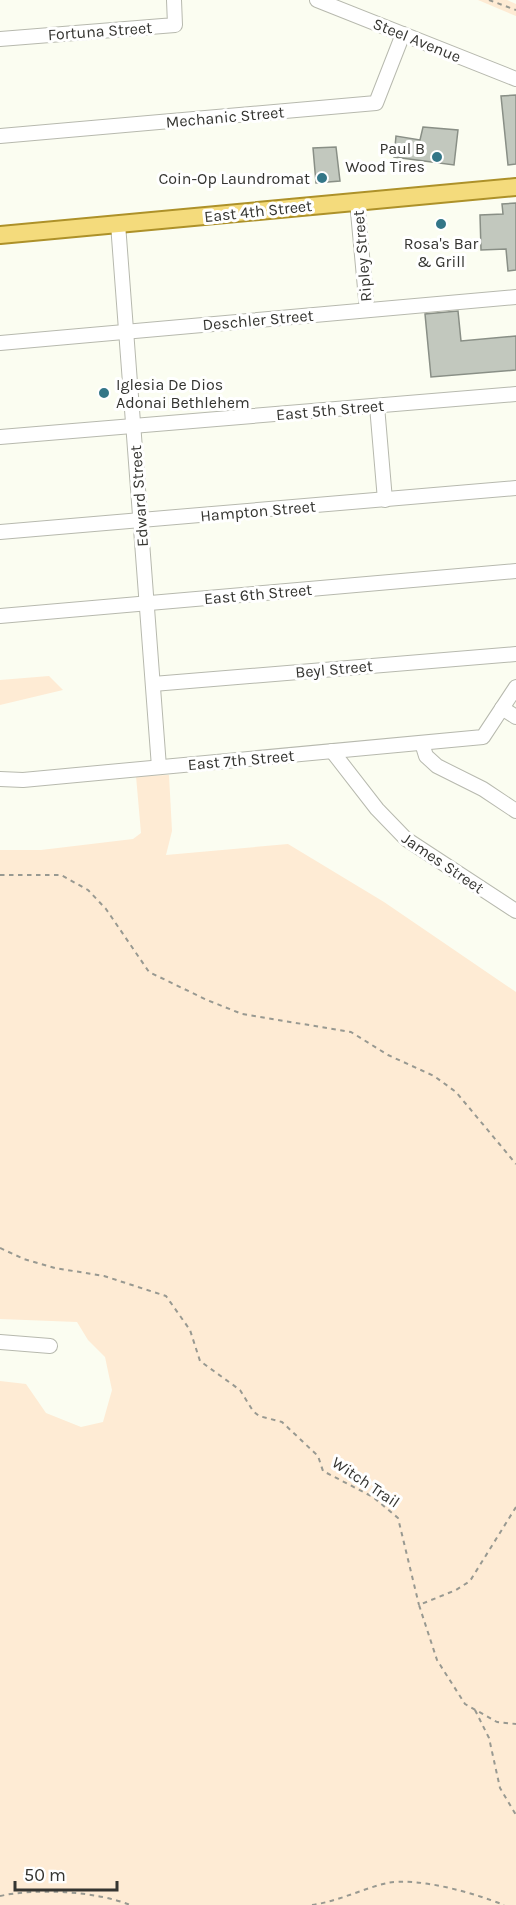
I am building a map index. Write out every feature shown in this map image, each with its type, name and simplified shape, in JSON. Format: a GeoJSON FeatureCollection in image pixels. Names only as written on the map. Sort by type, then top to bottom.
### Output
{"type":"FeatureCollection","features":[{"type":"Feature","properties":{"kind":"main road","name":"East 4th Street"},"geometry":{"type":"LineString","coordinates":[[0,236],[516,187]]}},
{"type":"Feature","properties":{"kind":"street","name":"Fortuna Street"},"geometry":{"type":"LineString","coordinates":[[0,39],[175,25],[174,0]]}},
{"type":"Feature","properties":{"kind":"street","name":"Steel Avenue"},"geometry":{"type":"LineString","coordinates":[[317,0],[516,79]]}},
{"type":"Feature","properties":{"kind":"street","name":"Mechanic Street"},"geometry":{"type":"LineString","coordinates":[[0,136],[376,104],[403,34]]}},
{"type":"Feature","properties":{"kind":"street","name":"Ripley Street"},"geometry":{"type":"LineString","coordinates":[[357,201],[367,310]]}},
{"type":"Feature","properties":{"kind":"street","name":"Edward Street"},"geometry":{"type":"LineString","coordinates":[[118,224],[159,767]]}},
{"type":"Feature","properties":{"kind":"street","name":"Deschler Street"},"geometry":{"type":"LineString","coordinates":[[0,343],[516,297]]}},
{"type":"Feature","properties":{"kind":"street","name":"East 5th Street"},"geometry":{"type":"LineString","coordinates":[[0,437],[516,394]]}},
{"type":"Feature","properties":{"kind":"street"},"geometry":{"type":"LineString","coordinates":[[376,406],[385,500]]}},
{"type":"Feature","properties":{"kind":"street","name":"Hampton Street"},"geometry":{"type":"LineString","coordinates":[[0,532],[516,488]]}},
{"type":"Feature","properties":{"kind":"street","name":"East 6th Street"},"geometry":{"type":"LineString","coordinates":[[0,616],[516,571]]}},
{"type":"Feature","properties":{"kind":"street","name":"Beyl Street"},"geometry":{"type":"LineString","coordinates":[[153,684],[516,654]]}},
{"type":"Feature","properties":{"kind":"street"},"geometry":{"type":"LineString","coordinates":[[516,687],[502,708],[516,717]]}},
{"type":"Feature","properties":{"kind":"street","name":"East 7th Street"},"geometry":{"type":"LineString","coordinates":[[0,779],[23,780],[483,737],[502,708]]}},
{"type":"Feature","properties":{"kind":"street"},"geometry":{"type":"LineString","coordinates":[[422,743],[426,756],[436,766],[483,789],[516,811]]}},
{"type":"Feature","properties":{"kind":"street","name":"James Street"},"geometry":{"type":"LineString","coordinates":[[332,752],[377,809],[406,839],[516,911]]}},
{"type":"Feature","properties":{"kind":"street"},"geometry":{"type":"LineString","coordinates":[[0,1342],[50,1346]]}},
{"type":"Feature","properties":{"kind":"path"},"geometry":{"type":"LineString","coordinates":[[489,0],[516,10]]}},
{"type":"Feature","properties":{"kind":"path"},"geometry":{"type":"LineString","coordinates":[[0,875],[61,875],[88,890],[106,909],[149,972],[207,1000],[242,1014],[351,1032],[388,1055],[434,1076],[456,1092],[516,1164]]}},
{"type":"Feature","properties":{"kind":"path","name":"Witch Trail"},"geometry":{"type":"LineString","coordinates":[[0,1248],[24,1259],[55,1268],[104,1276],[166,1296],[190,1330],[200,1361],[240,1390],[253,1411],[259,1416],[282,1422],[318,1456],[323,1471],[373,1497],[398,1518],[419,1605],[437,1660],[465,1704],[475,1710]]}},
{"type":"Feature","properties":{"kind":"path"},"geometry":{"type":"LineString","coordinates":[[419,1605],[456,1590],[470,1581],[516,1507]]}},
{"type":"Feature","properties":{"kind":"path"},"geometry":{"type":"LineString","coordinates":[[475,1710],[496,1722],[516,1724]]}},
{"type":"Feature","properties":{"kind":"path"},"geometry":{"type":"LineString","coordinates":[[475,1710],[489,1738],[500,1788],[516,1815]]}},
{"type":"Feature","properties":{"kind":"path"},"geometry":{"type":"LineString","coordinates":[[312,1905],[330,1902],[388,1883],[421,1882],[504,1905]]}},
{"type":"Feature","properties":{"kind":"path"},"geometry":{"type":"LineString","coordinates":[[0,1896],[46,1890],[117,1899],[130,1905]]}},
{"type":"Feature","properties":{"kind":"shaded area"},"geometry":{"type":"Polygon","coordinates":[[[478,0],[507,0],[516,4],[516,16],[478,0]]]}},
{"type":"Feature","properties":{"kind":"shaded area"},"geometry":{"type":"Polygon","coordinates":[[[49,676],[63,690],[0,705],[0,680],[49,676]]]}},
{"type":"Feature","properties":{"kind":"shaded area"},"geometry":{"type":"Polygon","coordinates":[[[169,775],[172,831],[166,855],[288,844],[384,902],[516,992],[516,1905],[0,1905],[0,1381],[26,1384],[46,1413],[81,1427],[103,1422],[112,1390],[105,1357],[88,1340],[77,1322],[0,1319],[0,850],[41,850],[133,839],[141,833],[136,776],[169,775]]]}},
{"type":"Feature","properties":{"kind":"building"},"geometry":{"type":"Polygon","coordinates":[[[516,95],[516,164],[508,165],[501,96],[516,95]]]}},
{"type":"Feature","properties":{"kind":"building"},"geometry":{"type":"Polygon","coordinates":[[[423,127],[458,130],[454,165],[394,157],[396,136],[420,140],[423,127]]]}},
{"type":"Feature","properties":{"kind":"building"},"geometry":{"type":"Polygon","coordinates":[[[336,147],[340,181],[316,183],[313,148],[336,147]]]}},
{"type":"Feature","properties":{"kind":"building"},"geometry":{"type":"Polygon","coordinates":[[[516,203],[516,270],[508,271],[506,249],[481,250],[480,215],[503,214],[502,204],[516,203]]]}},
{"type":"Feature","properties":{"kind":"building"},"geometry":{"type":"Polygon","coordinates":[[[458,311],[461,341],[516,336],[516,370],[431,377],[425,314],[458,311]]]}},
{"type":"Feature","properties":{"kind":"place","name":"Paul B Wood Tires"},"geometry":{"type":"Point","coordinates":[437,157]}},
{"type":"Feature","properties":{"kind":"place","name":"Coin-Op Laundromat"},"geometry":{"type":"Point","coordinates":[322,178]}},
{"type":"Feature","properties":{"kind":"place","name":"Rosa's Bar & Grill"},"geometry":{"type":"Point","coordinates":[441,224]}},
{"type":"Feature","properties":{"kind":"place","name":"Iglesia De Dios Adonai Bethlehem"},"geometry":{"type":"Point","coordinates":[104,393]}}]}
